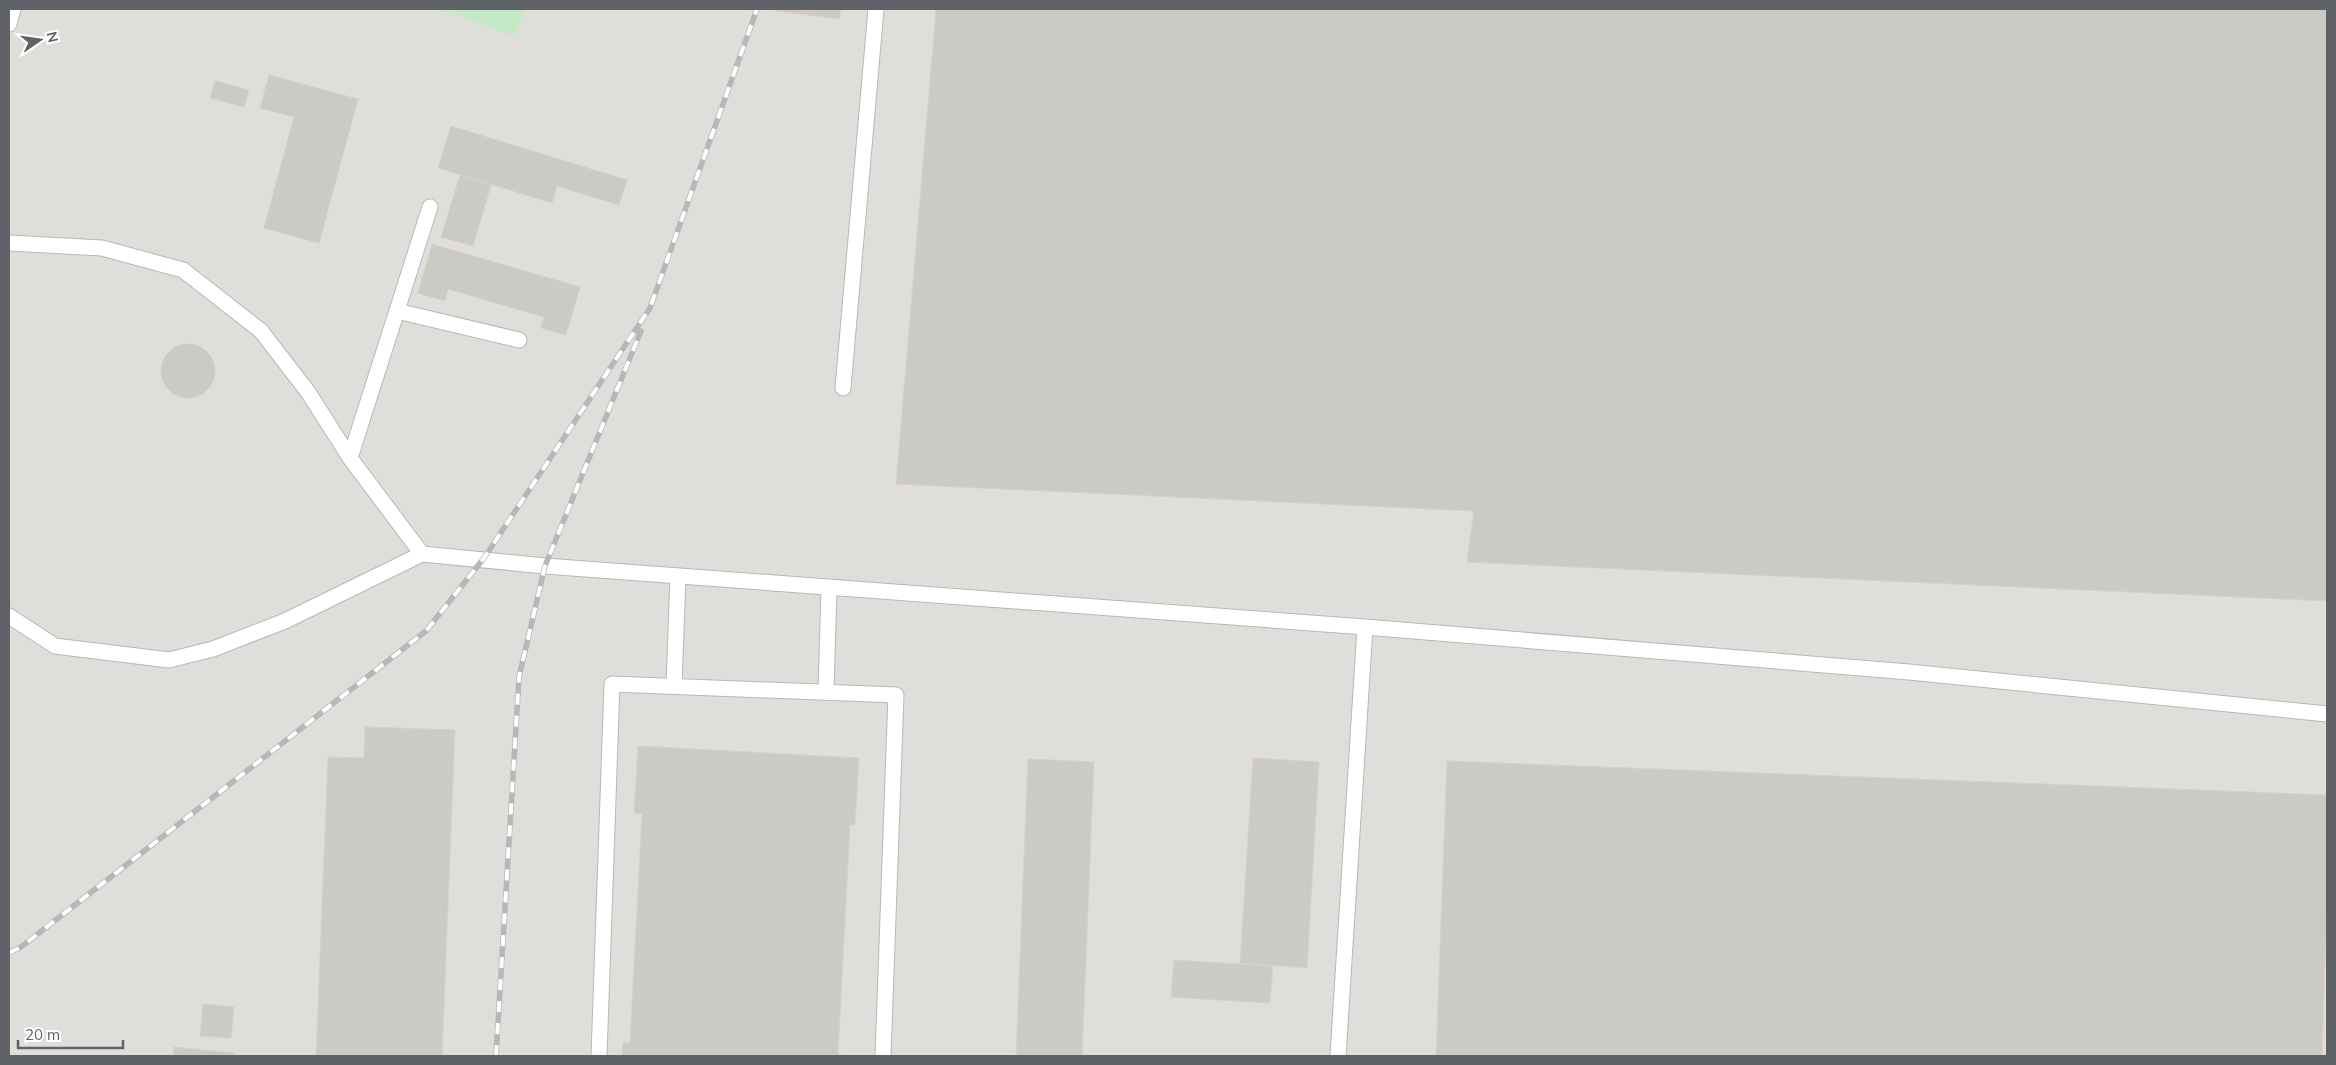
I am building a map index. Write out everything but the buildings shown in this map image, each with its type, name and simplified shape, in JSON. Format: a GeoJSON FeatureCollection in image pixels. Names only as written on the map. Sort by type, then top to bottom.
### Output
{"type":"FeatureCollection","features":[{"type":"Feature","properties":{"kind":"lane"},"geometry":{"type":"LineString","coordinates":[[9,24],[13,9]]}},
{"type":"Feature","properties":{"kind":"lane"},"geometry":{"type":"LineString","coordinates":[[843,388],[876,9]]}},
{"type":"Feature","properties":{"kind":"lane"},"geometry":{"type":"LineString","coordinates":[[350,458],[430,207]]}},
{"type":"Feature","properties":{"kind":"lane"},"geometry":{"type":"LineString","coordinates":[[9,243],[102,248],[183,270],[261,332],[308,392],[350,458],[422,554]]}},
{"type":"Feature","properties":{"kind":"lane"},"geometry":{"type":"LineString","coordinates":[[397,311],[519,340]]}},
{"type":"Feature","properties":{"kind":"lane"},"geometry":{"type":"LineString","coordinates":[[9,616],[54,646],[169,660],[213,649],[285,621],[422,554],[545,566],[1365,627],[1909,672],[2327,714]]}},
{"type":"Feature","properties":{"kind":"lane"},"geometry":{"type":"LineString","coordinates":[[674,686],[678,576]]}},
{"type":"Feature","properties":{"kind":"lane"},"geometry":{"type":"LineString","coordinates":[[826,692],[829,587]]}},
{"type":"Feature","properties":{"kind":"lane"},"geometry":{"type":"LineString","coordinates":[[1338,1056],[1365,627]]}},
{"type":"Feature","properties":{"kind":"lane"},"geometry":{"type":"LineString","coordinates":[[599,1056],[612,684],[896,695],[883,1056]]}},
{"type":"Feature","properties":{"kind":"shaded area"},"geometry":{"type":"Polygon","coordinates":[[[9,9],[2327,9],[2327,1056],[9,1056],[9,9]]]}},
{"type":"Feature","properties":{"kind":"green space"},"geometry":{"type":"Polygon","coordinates":[[[439,9],[525,9],[515,36],[439,9]]]}},
{"type":"Feature","properties":{"kind":"railway"},"geometry":{"type":"LineString","coordinates":[[9,953],[21,947],[426,631],[484,558],[650,308],[757,9]]}},
{"type":"Feature","properties":{"kind":"railway"},"geometry":{"type":"LineString","coordinates":[[496,1056],[519,677],[545,566],[641,331]]}}]}
